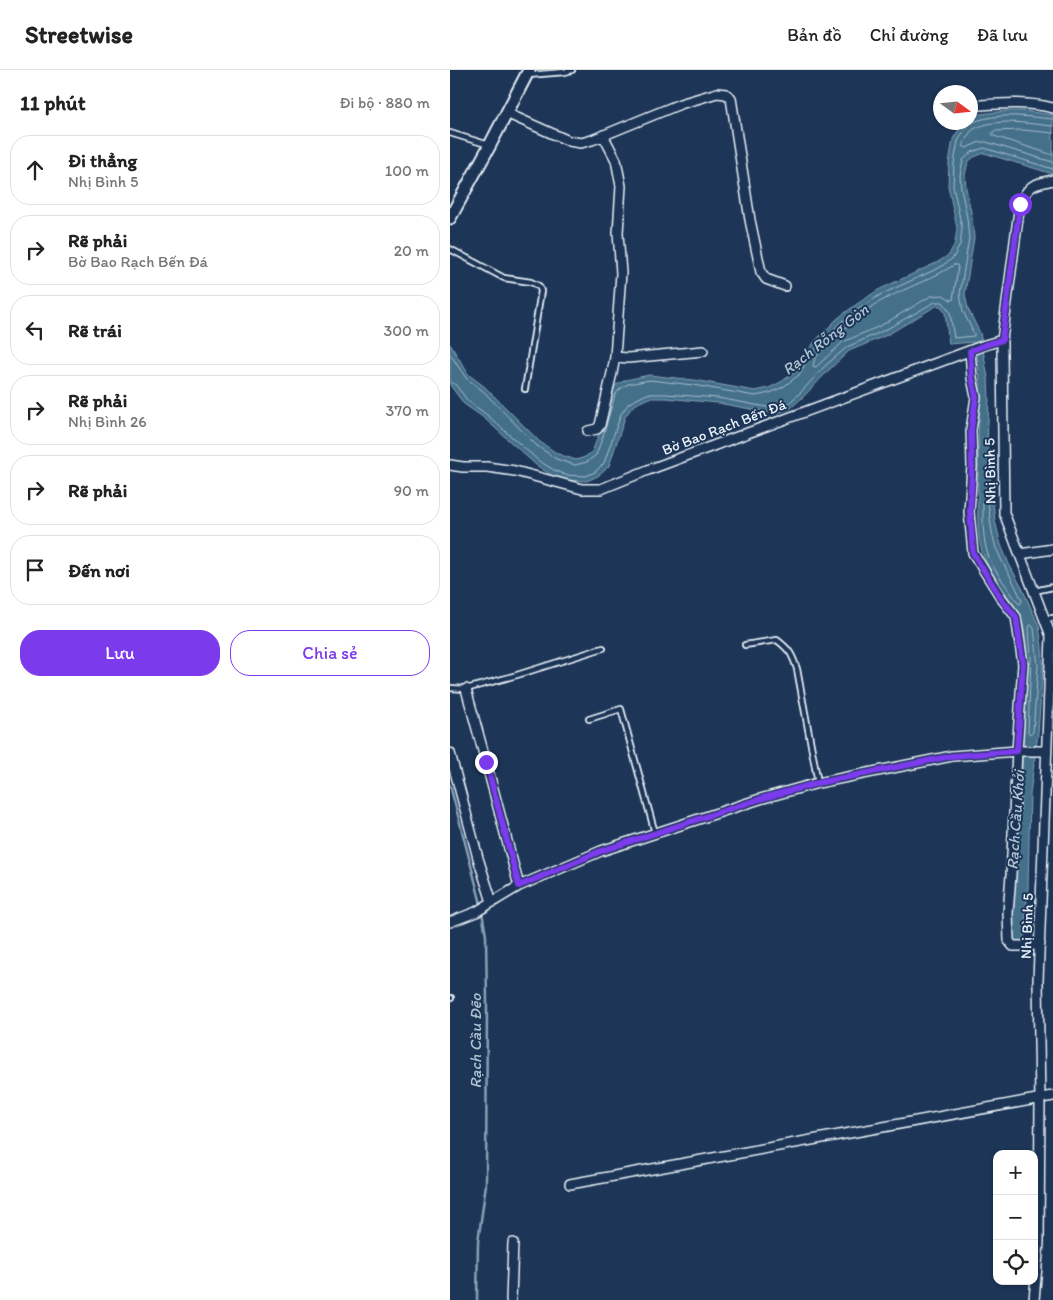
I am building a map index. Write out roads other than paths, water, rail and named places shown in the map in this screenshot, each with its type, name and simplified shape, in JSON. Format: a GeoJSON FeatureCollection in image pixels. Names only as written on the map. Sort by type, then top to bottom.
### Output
{"type":"FeatureCollection","features":[{"type":"Feature","properties":{"kind":"street"},"geometry":{"type":"LineString","coordinates":[[450,218],[528,72]]}},
{"type":"Feature","properties":{"kind":"street"},"geometry":{"type":"LineString","coordinates":[[506,113],[568,141],[581,143],[680,104],[717,93],[726,94],[731,98],[750,220],[761,272],[766,279],[785,286]]}},
{"type":"Feature","properties":{"kind":"street"},"geometry":{"type":"LineString","coordinates":[[981,105],[1007,103],[1040,104],[1053,108]]}},
{"type":"Feature","properties":{"kind":"street"},"geometry":{"type":"LineString","coordinates":[[588,431],[597,429],[600,425],[612,373],[615,357],[621,272],[618,233],[621,186],[616,160],[603,135]]}},
{"type":"Feature","properties":{"kind":"street","name":"Nhị Bình 5"},"geometry":{"type":"LineString","coordinates":[[1034,1300],[1039,1243],[1040,1099],[1038,980],[1043,751],[1051,694],[1051,636],[1049,618],[1034,591],[1004,514],[1002,340],[1020,204],[1028,189],[1040,183],[1053,180]]}},
{"type":"Feature","properties":{"kind":"street","name":"Bờ Bao Rạch Bến Đá"},"geometry":{"type":"LineString","coordinates":[[450,465],[515,471],[582,490],[601,490],[752,430],[1002,340]]}},
{"type":"Feature","properties":{"kind":"street"},"geometry":{"type":"LineString","coordinates":[[972,350],[972,378],[976,397],[971,430],[970,512],[973,553],[1002,600],[1016,617],[1023,664],[1008,914],[1009,941],[1013,946],[1040,944]]}},
{"type":"Feature","properties":{"kind":"street"},"geometry":{"type":"LineString","coordinates":[[615,357],[703,351]]}},
{"type":"Feature","properties":{"kind":"street"},"geometry":{"type":"LineString","coordinates":[[1020,554],[1053,549]]}},
{"type":"Feature","properties":{"kind":"street"},"geometry":{"type":"LineString","coordinates":[[466,689],[519,886]]}},
{"type":"Feature","properties":{"kind":"street"},"geometry":{"type":"LineString","coordinates":[[450,922],[476,912],[519,886],[601,851],[760,799],[818,783],[952,756],[1043,751]]}},
{"type":"Feature","properties":{"kind":"street"},"geometry":{"type":"LineString","coordinates":[[450,753],[489,904]]}},
{"type":"Feature","properties":{"kind":"street"},"geometry":{"type":"LineString","coordinates":[[570,1184],[1053,1096]]}},
{"type":"Feature","properties":{"kind":"street"},"geometry":{"type":"LineString","coordinates":[[511,1300],[514,1243]]}},
{"type":"Feature","properties":{"kind":"lane"},"geometry":{"type":"LineString","coordinates":[[528,72],[565,72],[572,70]]}},
{"type":"Feature","properties":{"kind":"lane"},"geometry":{"type":"LineString","coordinates":[[450,133],[490,145]]}},
{"type":"Feature","properties":{"kind":"lane"},"geometry":{"type":"LineString","coordinates":[[450,249],[504,278],[530,282],[539,286],[541,291],[525,390]]}},
{"type":"Feature","properties":{"kind":"lane"},"geometry":{"type":"LineString","coordinates":[[1034,591],[1053,587]]}},
{"type":"Feature","properties":{"kind":"lane"},"geometry":{"type":"LineString","coordinates":[[746,645],[777,640],[793,655],[798,669],[818,783]]}},
{"type":"Feature","properties":{"kind":"lane"},"geometry":{"type":"LineString","coordinates":[[450,688],[466,689],[517,676],[603,648]]}},
{"type":"Feature","properties":{"kind":"lane"},"geometry":{"type":"LineString","coordinates":[[590,719],[621,709],[655,833]]}},
{"type":"Feature","properties":{"kind":"water","name":"Rạch Rỗng Gòn"},"geometry":{"type":"Polygon","coordinates":[[[1024,111],[1053,115],[1053,174],[984,153],[968,162],[965,175],[974,238],[965,294],[968,309],[980,333],[988,378],[987,447],[995,521],[1001,545],[1039,626],[1042,647],[1043,666],[1038,733],[1030,794],[1028,888],[1024,937],[1020,942],[1011,940],[1009,936],[1019,826],[1027,661],[1026,640],[1020,617],[987,564],[979,538],[978,457],[980,388],[976,352],[973,342],[949,344],[945,313],[941,306],[936,306],[887,335],[849,351],[791,408],[781,412],[772,413],[718,403],[666,398],[649,398],[640,402],[632,407],[625,417],[609,466],[598,476],[587,481],[563,480],[536,465],[484,418],[464,404],[450,385],[450,344],[469,375],[485,387],[540,442],[558,454],[576,460],[592,452],[599,434],[610,392],[616,385],[626,380],[649,375],[694,380],[755,391],[769,388],[781,382],[795,372],[816,340],[838,318],[878,290],[949,255],[955,243],[957,228],[948,186],[953,139],[959,130],[978,130],[978,115],[1024,111]]]}},
{"type":"Feature","properties":{"kind":"waterway","name":"Rạch Cầu Đẽo"},"geometry":{"type":"LineString","coordinates":[[450,785],[480,900],[486,936],[486,1184],[478,1242],[477,1300]]}},
{"type":"Feature","properties":{"kind":"water label","name":"Rạch Cầu Khởi"},"geometry":{"type":"Point","coordinates":[1015,820]}}]}
